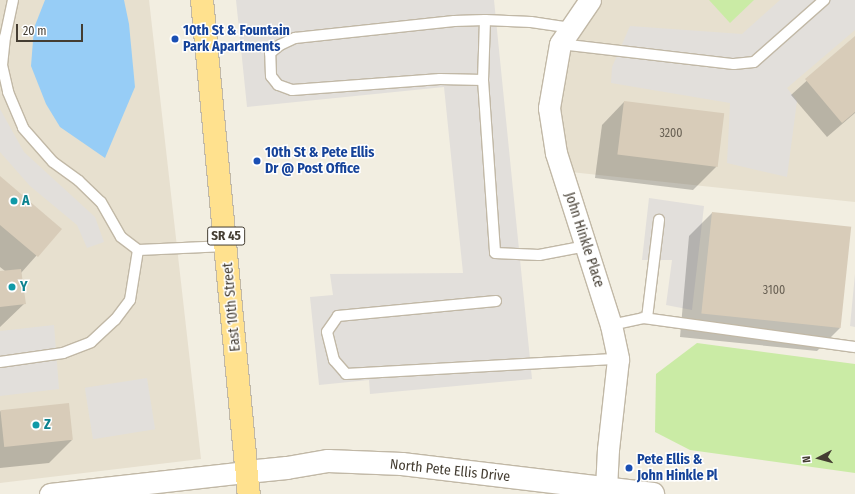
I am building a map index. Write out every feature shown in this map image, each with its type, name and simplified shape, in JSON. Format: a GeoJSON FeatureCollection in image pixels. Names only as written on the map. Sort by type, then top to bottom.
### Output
{"type":"FeatureCollection","features":[{"type":"Feature","properties":{"kind":"main road","name":"East 10th Street"},"geometry":{"type":"LineString","coordinates":[[202,0],[250,494]]}},
{"type":"Feature","properties":{"kind":"street","name":"John Hinkle Place"},"geometry":{"type":"LineString","coordinates":[[590,0],[565,36],[549,108],[556,153],[611,325],[618,360],[608,449],[606,489]]}},
{"type":"Feature","properties":{"kind":"street","name":"North Pete Ellis Drive"},"geometry":{"type":"LineString","coordinates":[[247,472],[286,468],[328,461],[402,464],[653,494]]}},
{"type":"Feature","properties":{"kind":"street"},"geometry":{"type":"LineString","coordinates":[[50,494],[247,472]]}},
{"type":"Feature","properties":{"kind":"lane"},"geometry":{"type":"LineString","coordinates":[[483,80],[440,79],[292,90],[278,85],[271,76],[270,53],[280,45],[295,38],[454,21],[485,20],[531,22],[565,36],[734,64],[754,62],[824,0]]}},
{"type":"Feature","properties":{"kind":"lane"},"geometry":{"type":"LineString","coordinates":[[12,1],[5,37],[2,65],[8,92],[23,128],[53,162],[79,181],[101,202],[121,237],[138,250],[226,246]]}},
{"type":"Feature","properties":{"kind":"lane"},"geometry":{"type":"LineString","coordinates":[[485,20],[483,80],[495,253],[539,255],[586,246]]}},
{"type":"Feature","properties":{"kind":"lane"},"geometry":{"type":"LineString","coordinates":[[647,318],[659,220]]}},
{"type":"Feature","properties":{"kind":"lane"},"geometry":{"type":"LineString","coordinates":[[0,362],[63,353],[91,342],[115,320],[130,300],[138,250]]}},
{"type":"Feature","properties":{"kind":"lane"},"geometry":{"type":"LineString","coordinates":[[496,301],[338,316],[326,332],[334,360],[346,374],[618,360]]}},
{"type":"Feature","properties":{"kind":"lane"},"geometry":{"type":"LineString","coordinates":[[611,325],[647,318],[855,347]]}},
{"type":"Feature","properties":{"kind":"shaded area"},"geometry":{"type":"Polygon","coordinates":[[[0,0],[149,0],[201,459],[0,483],[0,0]]]}},
{"type":"Feature","properties":{"kind":"shaded area"},"geometry":{"type":"Polygon","coordinates":[[[236,0],[494,0],[532,379],[370,394],[369,380],[319,385],[310,297],[333,295],[330,274],[463,273],[444,87],[247,107],[236,0]]]}},
{"type":"Feature","properties":{"kind":"shaded area"},"geometry":{"type":"Polygon","coordinates":[[[586,0],[855,0],[855,202],[561,171],[555,96],[579,9],[586,0]]]}},
{"type":"Feature","properties":{"kind":"shaded area"},"geometry":{"type":"Polygon","coordinates":[[[780,0],[855,0],[855,30],[787,88],[797,101],[787,177],[727,163],[730,103],[611,83],[612,67],[630,26],[742,34],[780,0]]]}},
{"type":"Feature","properties":{"kind":"shaded area"},"geometry":{"type":"Polygon","coordinates":[[[0,109],[24,152],[95,217],[104,242],[87,248],[77,225],[30,186],[0,152],[0,109]]]}},
{"type":"Feature","properties":{"kind":"shaded area"},"geometry":{"type":"Polygon","coordinates":[[[649,198],[704,206],[692,310],[666,305],[672,260],[642,260],[649,198]]]}},
{"type":"Feature","properties":{"kind":"shaded area"},"geometry":{"type":"Polygon","coordinates":[[[855,274],[855,327],[850,326],[855,274]]]}},
{"type":"Feature","properties":{"kind":"shaded area"},"geometry":{"type":"Polygon","coordinates":[[[54,325],[59,389],[0,396],[0,331],[54,325]]]}},
{"type":"Feature","properties":{"kind":"shaded area"},"geometry":{"type":"Polygon","coordinates":[[[147,378],[155,429],[93,439],[85,388],[147,378]]]}},
{"type":"Feature","properties":{"kind":"green space"},"geometry":{"type":"Polygon","coordinates":[[[709,0],[754,0],[730,23],[709,0]]]}},
{"type":"Feature","properties":{"kind":"green space"},"geometry":{"type":"Polygon","coordinates":[[[697,343],[855,364],[855,473],[690,450],[655,432],[656,374],[697,343]]]}},
{"type":"Feature","properties":{"kind":"water"},"geometry":{"type":"Polygon","coordinates":[[[45,0],[124,0],[129,24],[135,87],[105,158],[60,127],[46,104],[31,66],[34,28],[45,0]]]}},
{"type":"Feature","properties":{"kind":"building"},"geometry":{"type":"Polygon","coordinates":[[[855,36],[855,112],[842,123],[805,79],[855,36]]]}},
{"type":"Feature","properties":{"kind":"building"},"geometry":{"type":"Polygon","coordinates":[[[624,101],[724,113],[718,167],[617,155],[624,101]]]}},
{"type":"Feature","properties":{"kind":"building","name":"A"},"geometry":{"type":"Polygon","coordinates":[[[0,176],[62,229],[38,257],[0,225],[0,176]]]}},
{"type":"Feature","properties":{"kind":"building"},"geometry":{"type":"Polygon","coordinates":[[[712,212],[851,227],[841,328],[701,313],[712,212]]]}},
{"type":"Feature","properties":{"kind":"building","name":"Y"},"geometry":{"type":"Polygon","coordinates":[[[21,269],[26,304],[0,307],[0,271],[21,269]]]}},
{"type":"Feature","properties":{"kind":"building","name":"Z"},"geometry":{"type":"Polygon","coordinates":[[[69,403],[73,440],[4,447],[0,410],[69,403]]]}},
{"type":"Feature","properties":{"kind":"place","name":"10th St & Fountain Park Apartments"},"geometry":{"type":"Point","coordinates":[175,39]}},
{"type":"Feature","properties":{"kind":"place","name":"10th St & Pete Ellis Dr @ Post Office"},"geometry":{"type":"Point","coordinates":[257,161]}},
{"type":"Feature","properties":{"kind":"place","name":"A"},"geometry":{"type":"Point","coordinates":[14,201]}},
{"type":"Feature","properties":{"kind":"place","name":"Y"},"geometry":{"type":"Point","coordinates":[12,287]}},
{"type":"Feature","properties":{"kind":"place","name":"Z"},"geometry":{"type":"Point","coordinates":[36,425]}},
{"type":"Feature","properties":{"kind":"place","name":"Pete Ellis & John Hinkle Pl"},"geometry":{"type":"Point","coordinates":[629,468]}}]}
